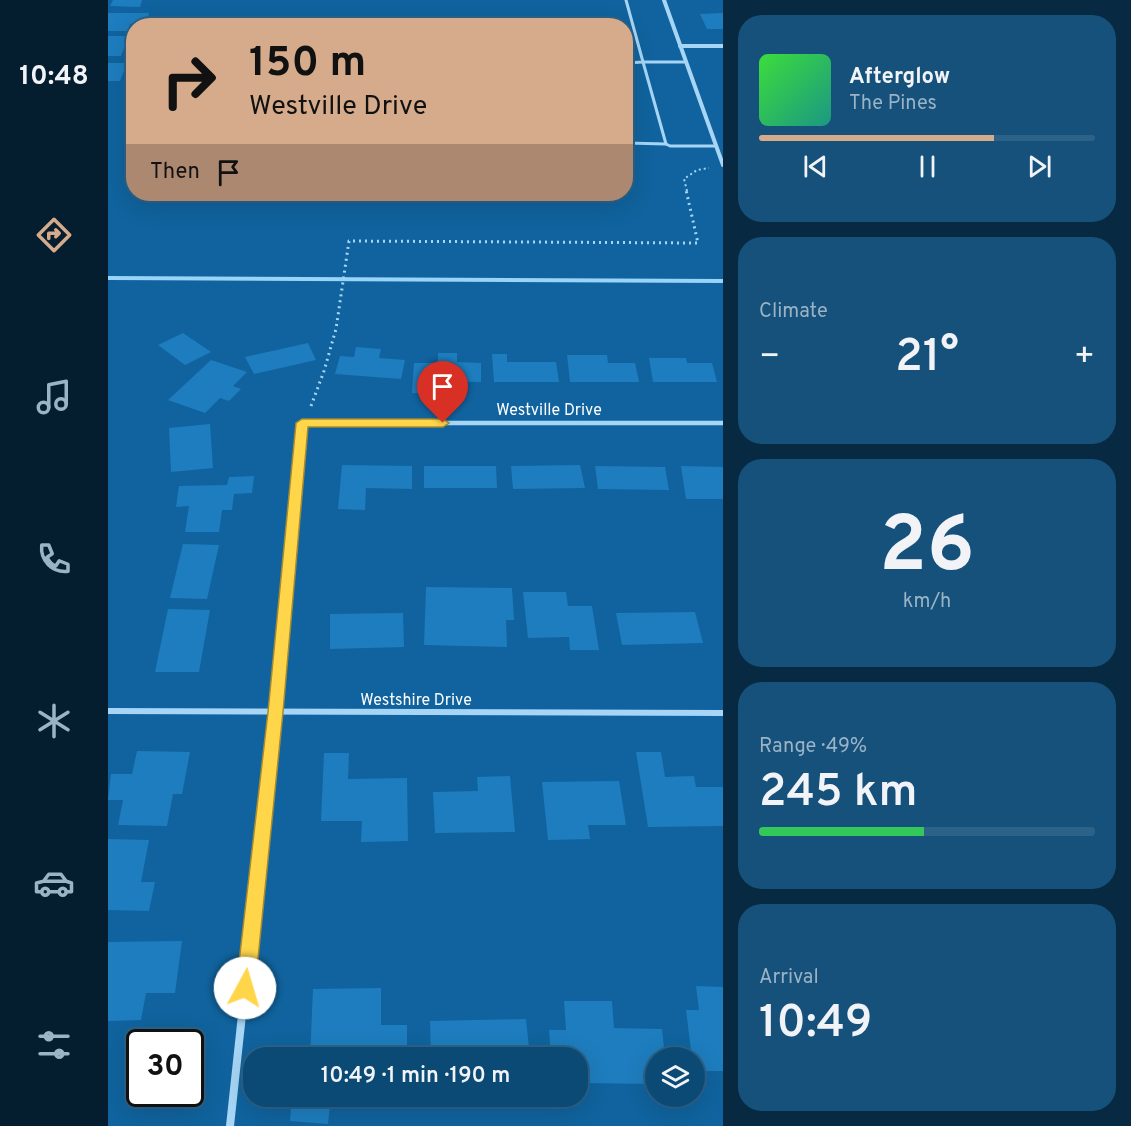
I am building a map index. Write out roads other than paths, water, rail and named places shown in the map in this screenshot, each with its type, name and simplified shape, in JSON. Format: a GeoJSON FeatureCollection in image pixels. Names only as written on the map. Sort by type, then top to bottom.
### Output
{"type":"FeatureCollection","features":[{"type":"Feature","properties":{"kind":"street"},"geometry":{"type":"LineString","coordinates":[[664,0],[722,165]]}},
{"type":"Feature","properties":{"kind":"street"},"geometry":{"type":"LineString","coordinates":[[680,46],[723,46]]}},
{"type":"Feature","properties":{"kind":"street","name":"Westville Drive"},"geometry":{"type":"LineString","coordinates":[[275,712],[302,423],[723,423]]}},
{"type":"Feature","properties":{"kind":"street","name":"Westshire Drive"},"geometry":{"type":"LineString","coordinates":[[108,711],[723,713]]}},
{"type":"Feature","properties":{"kind":"street"},"geometry":{"type":"LineString","coordinates":[[230,1126],[275,712]]}},
{"type":"Feature","properties":{"kind":"lane"},"geometry":{"type":"LineString","coordinates":[[626,0],[631,18]]}},
{"type":"Feature","properties":{"kind":"lane"},"geometry":{"type":"LineString","coordinates":[[633,24],[666,144]]}},
{"type":"Feature","properties":{"kind":"lane"},"geometry":{"type":"LineString","coordinates":[[633,63],[686,62]]}},
{"type":"Feature","properties":{"kind":"lane"},"geometry":{"type":"LineString","coordinates":[[633,143],[715,146]]}},
{"type":"Feature","properties":{"kind":"waterway"},"geometry":{"type":"LineString","coordinates":[[108,278],[723,281]]}}]}
